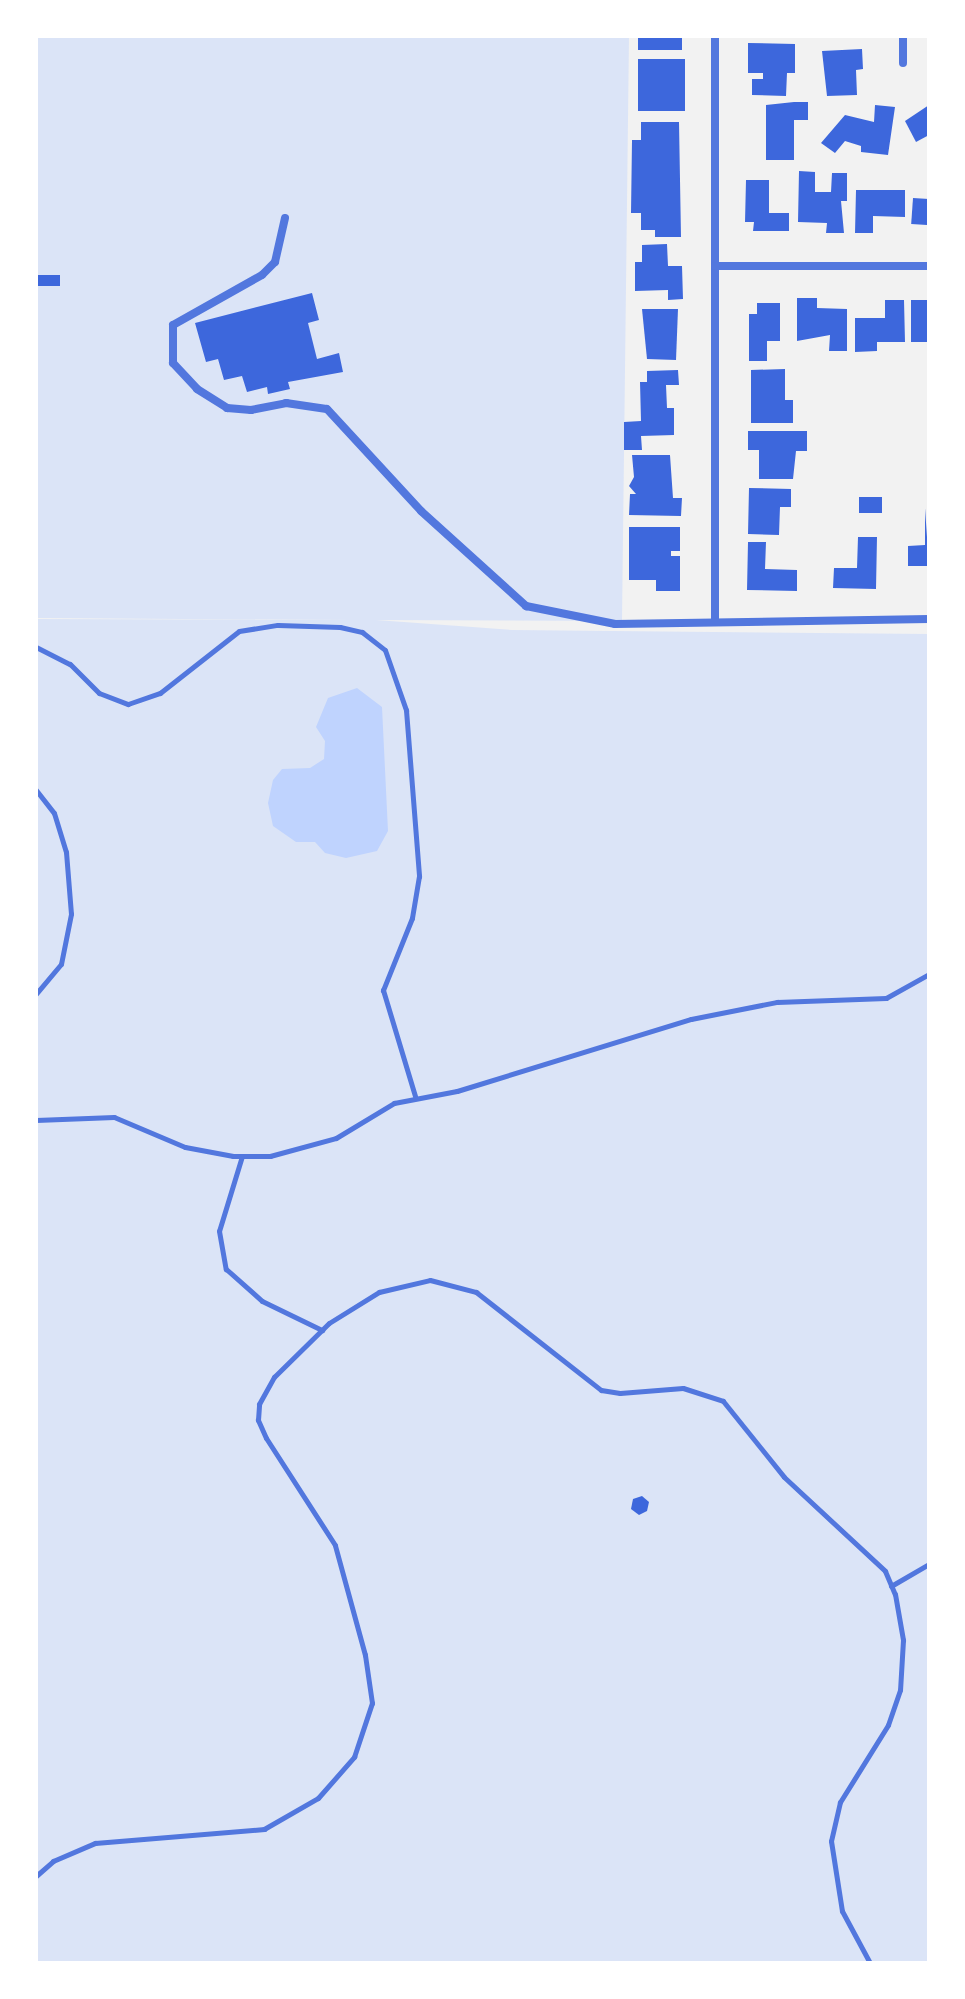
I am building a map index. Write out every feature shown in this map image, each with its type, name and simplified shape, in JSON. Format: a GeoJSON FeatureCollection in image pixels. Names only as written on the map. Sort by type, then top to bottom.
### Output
{"type":"FeatureCollection","features":[{"type":"Feature","properties":{"kind":"street"},"geometry":{"type":"LineString","coordinates":[[715,36],[715,622]]}},
{"type":"Feature","properties":{"kind":"street"},"geometry":{"type":"LineString","coordinates":[[903,36],[903,63]]}},
{"type":"Feature","properties":{"kind":"street"},"geometry":{"type":"LineString","coordinates":[[285,218],[275,262],[262,275],[173,325],[173,363],[197,389],[227,408],[251,410],[286,403],[327,409],[421,511],[526,606],[615,624],[929,619]]}},
{"type":"Feature","properties":{"kind":"street"},"geometry":{"type":"LineString","coordinates":[[715,266],[929,266]]}},
{"type":"Feature","properties":{"kind":"lane"},"geometry":{"type":"LineString","coordinates":[[36,647],[70,664],[99,693],[128,704],[160,693],[239,631],[278,625],[340,627],[362,632],[385,650],[406,710],[419,876],[412,918],[383,990],[415,1096]]}},
{"type":"Feature","properties":{"kind":"lane"},"geometry":{"type":"LineString","coordinates":[[36,790],[54,813],[66,852],[71,914],[61,964],[36,994]]}},
{"type":"Feature","properties":{"kind":"lane"},"geometry":{"type":"LineString","coordinates":[[36,1120],[114,1117],[185,1147],[242,1156],[270,1156],[336,1138],[372,1114],[415,1096],[457,1091],[712,1014],[777,1002],[886,998],[929,974]]}},
{"type":"Feature","properties":{"kind":"lane"},"geometry":{"type":"LineString","coordinates":[[242,1156],[219,1231],[226,1269],[262,1301],[322,1330]]}},
{"type":"Feature","properties":{"kind":"lane"},"geometry":{"type":"LineString","coordinates":[[36,1876],[53,1861],[95,1843],[264,1829],[318,1798],[354,1757],[372,1703],[365,1655],[335,1545],[324,1522],[280,1465],[258,1420],[266,1387],[322,1330],[379,1292],[405,1282],[454,1283],[521,1322],[601,1390],[704,1391],[736,1411],[784,1477],[861,1546],[891,1586],[903,1640],[900,1690],[888,1725],[840,1802],[831,1841],[842,1911],[870,1963]]}},
{"type":"Feature","properties":{"kind":"lane"},"geometry":{"type":"LineString","coordinates":[[891,1586],[929,1564]]}},
{"type":"Feature","properties":{"kind":"shaded area"},"geometry":{"type":"Polygon","coordinates":[[[36,36],[629,36],[622,621],[376,620],[512,630],[929,634],[929,1963],[36,1963],[36,619],[354,620],[36,618],[36,36]]]}},
{"type":"Feature","properties":{"kind":"water"},"geometry":{"type":"Polygon","coordinates":[[[357,688],[382,707],[388,831],[377,851],[346,858],[325,853],[315,842],[296,842],[273,826],[268,803],[273,780],[282,769],[310,768],[324,759],[325,741],[316,727],[328,698],[357,688]]]}},
{"type":"Feature","properties":{"kind":"building"},"geometry":{"type":"Polygon","coordinates":[[[638,36],[682,36],[682,50],[638,50],[638,36]]]}},
{"type":"Feature","properties":{"kind":"building"},"geometry":{"type":"Polygon","coordinates":[[[748,43],[795,44],[795,73],[787,73],[786,96],[752,95],[752,79],[763,79],[763,73],[748,73],[748,43]]]}},
{"type":"Feature","properties":{"kind":"building"},"geometry":{"type":"Polygon","coordinates":[[[862,49],[863,69],[856,70],[857,95],[827,96],[822,51],[862,49]]]}},
{"type":"Feature","properties":{"kind":"building"},"geometry":{"type":"Polygon","coordinates":[[[638,59],[685,59],[685,111],[638,111],[638,59]]]}},
{"type":"Feature","properties":{"kind":"building"},"geometry":{"type":"Polygon","coordinates":[[[808,102],[808,120],[794,120],[794,160],[766,160],[766,105],[808,102]]]}},
{"type":"Feature","properties":{"kind":"building"},"geometry":{"type":"Polygon","coordinates":[[[875,105],[895,107],[888,155],[861,152],[861,146],[845,141],[835,153],[821,143],[845,115],[874,122],[875,105]]]}},
{"type":"Feature","properties":{"kind":"building"},"geometry":{"type":"Polygon","coordinates":[[[929,105],[929,135],[916,142],[905,121],[929,105]]]}},
{"type":"Feature","properties":{"kind":"building"},"geometry":{"type":"Polygon","coordinates":[[[641,122],[679,122],[681,237],[655,237],[655,230],[641,230],[641,213],[631,213],[632,140],[641,140],[641,122]]]}},
{"type":"Feature","properties":{"kind":"building"},"geometry":{"type":"Polygon","coordinates":[[[799,171],[815,172],[815,192],[831,192],[832,173],[847,173],[847,201],[841,201],[844,233],[826,233],[827,223],[798,222],[799,171]]]}},
{"type":"Feature","properties":{"kind":"building"},"geometry":{"type":"Polygon","coordinates":[[[746,180],[769,180],[769,213],[789,213],[789,231],[753,231],[754,222],[745,222],[746,180]]]}},
{"type":"Feature","properties":{"kind":"building"},"geometry":{"type":"Polygon","coordinates":[[[856,190],[905,190],[905,217],[873,216],[873,233],[855,233],[856,190]]]}},
{"type":"Feature","properties":{"kind":"building"},"geometry":{"type":"Polygon","coordinates":[[[913,198],[929,199],[927,225],[911,224],[913,198]]]}},
{"type":"Feature","properties":{"kind":"building"},"geometry":{"type":"Polygon","coordinates":[[[667,244],[668,266],[682,266],[683,299],[668,300],[668,290],[635,291],[635,262],[642,262],[642,245],[667,244]]]}},
{"type":"Feature","properties":{"kind":"building"},"geometry":{"type":"Polygon","coordinates":[[[36,275],[60,275],[60,286],[36,286],[36,275]]]}},
{"type":"Feature","properties":{"kind":"building"},"geometry":{"type":"Polygon","coordinates":[[[312,293],[319,320],[308,323],[317,359],[339,353],[343,372],[288,382],[290,389],[268,394],[267,387],[247,392],[242,376],[224,380],[218,359],[206,362],[195,323],[312,293]]]}},
{"type":"Feature","properties":{"kind":"building"},"geometry":{"type":"Polygon","coordinates":[[[797,298],[817,298],[817,308],[847,309],[847,351],[829,351],[830,335],[797,341],[797,298]]]}},
{"type":"Feature","properties":{"kind":"building"},"geometry":{"type":"Polygon","coordinates":[[[885,300],[904,300],[905,342],[877,342],[877,351],[855,352],[855,318],[885,318],[885,300]]]}},
{"type":"Feature","properties":{"kind":"building"},"geometry":{"type":"Polygon","coordinates":[[[911,300],[929,300],[929,342],[911,342],[911,300]]]}},
{"type":"Feature","properties":{"kind":"building"},"geometry":{"type":"Polygon","coordinates":[[[757,303],[780,303],[780,341],[767,341],[767,361],[749,361],[749,314],[757,314],[757,303]]]}},
{"type":"Feature","properties":{"kind":"building"},"geometry":{"type":"Polygon","coordinates":[[[642,309],[678,309],[676,360],[647,359],[642,309]]]}},
{"type":"Feature","properties":{"kind":"building"},"geometry":{"type":"Polygon","coordinates":[[[785,369],[785,400],[793,400],[793,423],[751,423],[751,370],[785,369]]]}},
{"type":"Feature","properties":{"kind":"building"},"geometry":{"type":"Polygon","coordinates":[[[678,370],[679,385],[666,385],[667,408],[674,408],[674,435],[641,436],[642,450],[624,450],[624,422],[641,421],[640,382],[647,382],[647,371],[678,370]]]}},
{"type":"Feature","properties":{"kind":"building"},"geometry":{"type":"Polygon","coordinates":[[[748,431],[807,431],[807,451],[796,451],[793,479],[759,479],[759,450],[748,450],[748,431]]]}},
{"type":"Feature","properties":{"kind":"building"},"geometry":{"type":"Polygon","coordinates":[[[632,455],[670,455],[673,498],[682,498],[681,516],[629,515],[630,494],[636,494],[629,486],[634,477],[632,455]]]}},
{"type":"Feature","properties":{"kind":"building"},"geometry":{"type":"Polygon","coordinates":[[[749,488],[791,489],[791,507],[780,507],[779,535],[748,534],[749,488]]]}},
{"type":"Feature","properties":{"kind":"building"},"geometry":{"type":"Polygon","coordinates":[[[859,497],[882,497],[882,513],[859,513],[859,497]]]}},
{"type":"Feature","properties":{"kind":"building"},"geometry":{"type":"Polygon","coordinates":[[[925,508],[929,566],[908,566],[908,546],[925,545],[925,508]]]}},
{"type":"Feature","properties":{"kind":"building"},"geometry":{"type":"Polygon","coordinates":[[[629,527],[680,527],[680,551],[671,551],[671,556],[680,556],[680,591],[656,591],[656,580],[629,580],[629,527]]]}},
{"type":"Feature","properties":{"kind":"building"},"geometry":{"type":"Polygon","coordinates":[[[858,537],[877,537],[876,589],[833,588],[834,568],[857,568],[858,537]]]}},
{"type":"Feature","properties":{"kind":"building"},"geometry":{"type":"Polygon","coordinates":[[[748,542],[766,542],[765,569],[797,570],[797,591],[747,590],[748,542]]]}},
{"type":"Feature","properties":{"kind":"building"},"geometry":{"type":"Polygon","coordinates":[[[642,1496],[649,1502],[647,1511],[639,1515],[631,1509],[633,1499],[642,1496]]]}}]}
